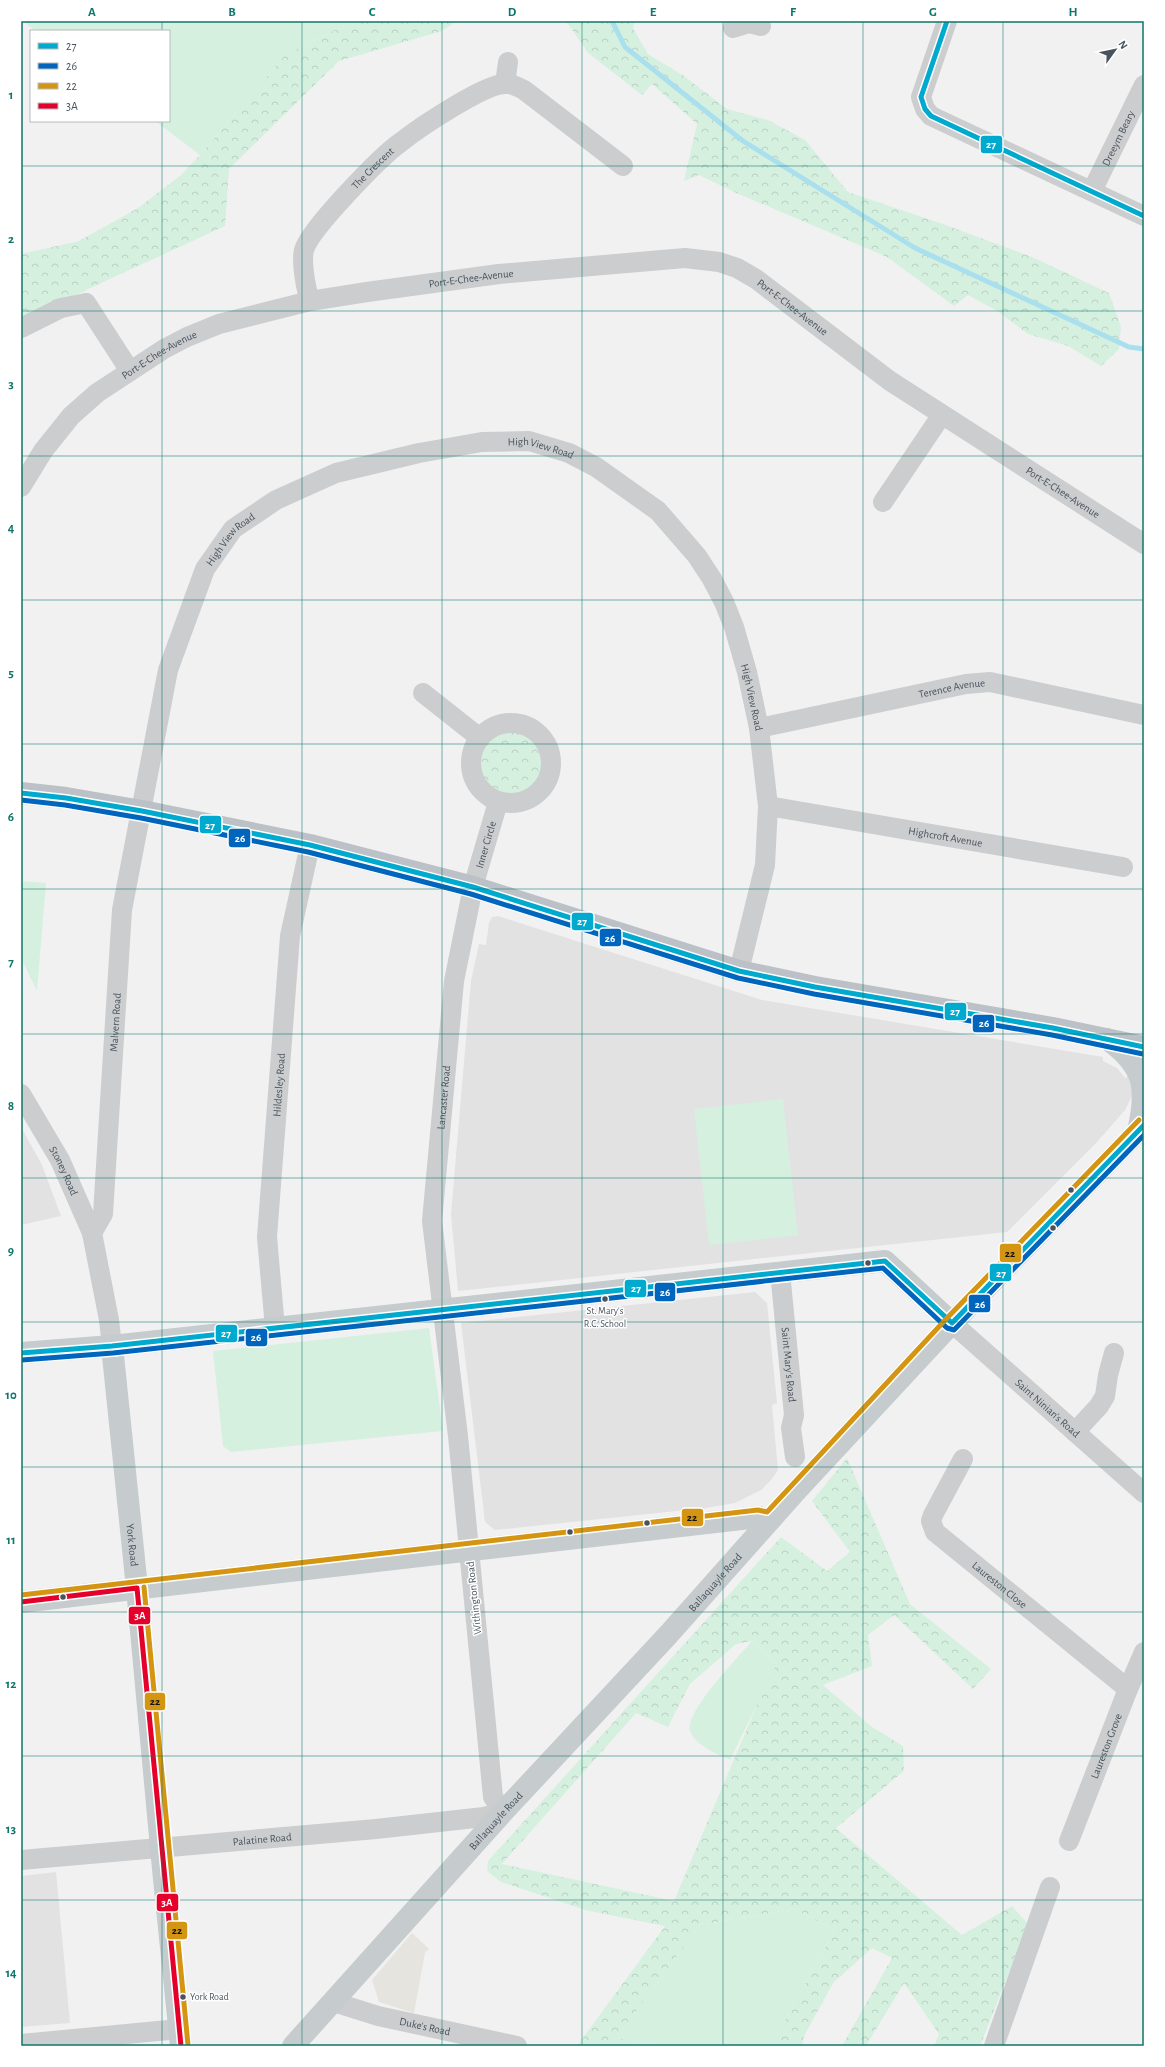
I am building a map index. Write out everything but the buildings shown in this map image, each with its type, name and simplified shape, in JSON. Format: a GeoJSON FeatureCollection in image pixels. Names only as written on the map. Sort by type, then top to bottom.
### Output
{"type":"FeatureCollection","features":[{"type":"Feature","properties":{"kind":"highway"},"geometry":{"type":"LineString","coordinates":[[21,793],[66,798],[142,811],[310,844],[473,887],[739,971],[815,987],[1052,1028],[1144,1047]]}},
{"type":"Feature","properties":{"kind":"main road"},"geometry":{"type":"LineString","coordinates":[[1107,1039],[1131,1058],[1138,1069],[1142,1086],[1143,1111],[1141,1128]]}},
{"type":"Feature","properties":{"kind":"main road","name":"Ballaquayle Road"},"geometry":{"type":"LineString","coordinates":[[293,2046],[503,1812],[668,1635],[769,1520],[952,1323],[1141,1128]]}},
{"type":"Feature","properties":{"kind":"main road"},"geometry":{"type":"LineString","coordinates":[[21,1353],[112,1346],[885,1261],[952,1323]]}},
{"type":"Feature","properties":{"kind":"main road","name":"York Road"},"geometry":{"type":"LineString","coordinates":[[112,1346],[180,2037]]}},
{"type":"Feature","properties":{"kind":"main road"},"geometry":{"type":"LineString","coordinates":[[21,1602],[759,1517],[769,1520]]}},
{"type":"Feature","properties":{"kind":"main road"},"geometry":{"type":"LineString","coordinates":[[180,2037],[195,2046]]}},
{"type":"Feature","properties":{"kind":"street"},"geometry":{"type":"LineString","coordinates":[[947,21],[921,97],[925,108],[931,116],[1144,216]]}},
{"type":"Feature","properties":{"kind":"street"},"geometry":{"type":"LineString","coordinates":[[508,62],[505,84],[524,90],[538,99],[623,166]]}},
{"type":"Feature","properties":{"kind":"street","name":"The Crescent"},"geometry":{"type":"LineString","coordinates":[[310,301],[307,292],[304,251],[312,234],[329,213],[401,141],[470,97],[496,85],[505,84]]}},
{"type":"Feature","properties":{"kind":"street","name":"Dreeym Beary"},"geometry":{"type":"LineString","coordinates":[[1092,192],[1144,85]]}},
{"type":"Feature","properties":{"kind":"street","name":"Port-E-Chee-Avenue"},"geometry":{"type":"LineString","coordinates":[[21,487],[43,451],[71,416],[98,393],[130,370],[187,336],[219,324],[310,301],[499,274],[685,258],[719,262],[737,268],[756,279],[890,381],[941,416],[1144,544]]}},
{"type":"Feature","properties":{"kind":"street"},"geometry":{"type":"LineString","coordinates":[[21,328],[61,308],[86,303],[130,370]]}},
{"type":"Feature","properties":{"kind":"street"},"geometry":{"type":"LineString","coordinates":[[883,502],[941,416]]}},
{"type":"Feature","properties":{"kind":"street","name":"High View Road"},"geometry":{"type":"LineString","coordinates":[[142,811],[168,670],[205,569],[233,529],[276,500],[336,472],[419,453],[482,442],[529,441],[569,453],[596,467],[658,512],[697,556],[712,579],[724,602],[734,627],[747,672],[759,728],[768,806],[765,865],[739,971]]}},
{"type":"Feature","properties":{"kind":"street","name":"Terence Avenue"},"geometry":{"type":"LineString","coordinates":[[759,728],[966,684],[990,682],[1144,715]]}},
{"type":"Feature","properties":{"kind":"street"},"geometry":{"type":"LineString","coordinates":[[423,693],[480,738]]}},
{"type":"Feature","properties":{"kind":"street"},"geometry":{"type":"LineString","coordinates":[[499,724],[522,724],[533,729],[542,737],[548,746],[551,758],[551,769],[548,780],[541,790],[532,798],[522,802],[510,804],[498,802],[487,796],[478,786],[472,775],[471,762],[473,749],[480,738],[488,730],[499,724]]}},
{"type":"Feature","properties":{"kind":"street","name":"Inner Circle"},"geometry":{"type":"LineString","coordinates":[[473,887],[498,802]]}},
{"type":"Feature","properties":{"kind":"street","name":"Highcroft Avenue"},"geometry":{"type":"LineString","coordinates":[[768,806],[1123,866]]}},
{"type":"Feature","properties":{"kind":"street","name":"Malvern Road"},"geometry":{"type":"LineString","coordinates":[[92,1233],[103,1214],[122,917],[142,811]]}},
{"type":"Feature","properties":{"kind":"street","name":"Hildesley Road"},"geometry":{"type":"LineString","coordinates":[[275,1328],[267,1237],[290,936],[310,844]]}},
{"type":"Feature","properties":{"kind":"street","name":"Lancaster Road"},"geometry":{"type":"LineString","coordinates":[[443,1309],[432,1221],[454,981],[473,887]]}},
{"type":"Feature","properties":{"kind":"street","name":"Stoney Road"},"geometry":{"type":"LineString","coordinates":[[21,1094],[60,1160],[92,1233],[96,1253]]}},
{"type":"Feature","properties":{"kind":"street","name":"York Road"},"geometry":{"type":"LineString","coordinates":[[96,1253],[112,1346]]}},
{"type":"Feature","properties":{"kind":"street","name":"Saint Mary's Road"},"geometry":{"type":"LineString","coordinates":[[780,1272],[794,1415],[791,1428],[795,1456]]}},
{"type":"Feature","properties":{"kind":"street","name":"Withington Road"},"geometry":{"type":"LineString","coordinates":[[443,1309],[458,1436],[493,1798],[503,1812]]}},
{"type":"Feature","properties":{"kind":"street","name":"Saint Ninian's Road"},"geometry":{"type":"LineString","coordinates":[[952,1323],[1144,1493]]}},
{"type":"Feature","properties":{"kind":"street"},"geometry":{"type":"LineString","coordinates":[[1075,1432],[1099,1406],[1105,1396],[1108,1375],[1114,1353]]}},
{"type":"Feature","properties":{"kind":"street","name":"Laureston Close"},"geometry":{"type":"LineString","coordinates":[[963,1459],[933,1515],[931,1521],[935,1532],[1128,1689]]}},
{"type":"Feature","properties":{"kind":"street","name":"Laureston Grove"},"geometry":{"type":"LineString","coordinates":[[1069,1841],[1128,1689],[1144,1652]]}},
{"type":"Feature","properties":{"kind":"street","name":"Palatine Road"},"geometry":{"type":"LineString","coordinates":[[21,1860],[161,1849],[484,1818],[503,1812]]}},
{"type":"Feature","properties":{"kind":"street"},"geometry":{"type":"LineString","coordinates":[[994,2046],[1050,1888]]}},
{"type":"Feature","properties":{"kind":"street","name":"Duke's Road"},"geometry":{"type":"LineString","coordinates":[[335,1999],[340,2004],[378,2016],[495,2044],[517,2046]]}},
{"type":"Feature","properties":{"kind":"street"},"geometry":{"type":"LineString","coordinates":[[21,2044],[180,2037]]}},
{"type":"Feature","properties":{"kind":"shaded area"},"geometry":{"type":"Polygon","coordinates":[[[498,916],[762,1000],[1103,1057],[1103,1061],[1117,1068],[1125,1078],[1129,1076],[1132,1085],[1132,1096],[1125,1110],[1098,1141],[1007,1232],[458,1291],[451,1214],[471,981],[479,944],[486,945],[489,923],[492,917],[498,916]]]}},
{"type":"Feature","properties":{"kind":"shaded area"},"geometry":{"type":"Polygon","coordinates":[[[21,1127],[42,1165],[61,1216],[21,1225],[21,1127]]]}},
{"type":"Feature","properties":{"kind":"shaded area"},"geometry":{"type":"Polygon","coordinates":[[[755,1292],[767,1303],[777,1403],[772,1405],[778,1470],[761,1490],[735,1503],[706,1508],[495,1530],[485,1522],[461,1323],[755,1292]]]}},
{"type":"Feature","properties":{"kind":"shaded area"},"geometry":{"type":"Polygon","coordinates":[[[56,1872],[70,2023],[21,2027],[21,1876],[56,1872]]]}},
{"type":"Feature","properties":{"kind":"shaded area"},"geometry":{"type":"Polygon","coordinates":[[[412,1933],[429,1949],[425,1953],[414,2013],[379,2002],[372,1980],[412,1933]]]}},
{"type":"Feature","properties":{"kind":"green space"},"geometry":{"type":"Polygon","coordinates":[[[22,21],[353,21],[286,54],[200,155],[156,122],[170,122],[170,30],[35,30],[22,21]]]}},
{"type":"Feature","properties":{"kind":"green space"},"geometry":{"type":"Polygon","coordinates":[[[353,21],[457,21],[442,31],[339,61],[229,169],[225,226],[21,320],[21,254],[79,241],[138,208],[181,175],[200,155],[286,54],[353,21]]]}},
{"type":"Feature","properties":{"kind":"green space"},"geometry":{"type":"Polygon","coordinates":[[[566,21],[635,21],[633,28],[648,54],[684,76],[727,109],[768,120],[805,140],[848,192],[943,224],[1032,257],[1109,293],[1121,327],[1119,349],[1101,366],[1068,346],[1028,334],[997,311],[968,295],[954,306],[887,257],[732,191],[699,175],[684,181],[697,124],[652,84],[642,95],[588,53],[566,21]]]}},
{"type":"Feature","properties":{"kind":"green space"},"geometry":{"type":"Polygon","coordinates":[[[510,730],[523,733],[533,740],[540,750],[543,763],[540,776],[533,786],[523,793],[510,796],[497,793],[487,786],[480,776],[477,763],[480,750],[487,740],[497,733],[510,730]]]}},
{"type":"Feature","properties":{"kind":"green space"},"geometry":{"type":"Polygon","coordinates":[[[21,881],[46,883],[37,991],[21,958],[21,881]]]}},
{"type":"Feature","properties":{"kind":"green space"},"geometry":{"type":"Polygon","coordinates":[[[783,1099],[798,1235],[709,1245],[694,1109],[783,1099]]]}},
{"type":"Feature","properties":{"kind":"green space"},"geometry":{"type":"Polygon","coordinates":[[[429,1328],[443,1431],[231,1452],[223,1446],[213,1351],[429,1328]]]}},
{"type":"Feature","properties":{"kind":"green space"},"geometry":{"type":"Polygon","coordinates":[[[847,1458],[910,1604],[991,1669],[973,1689],[894,1615],[868,1635],[872,1666],[823,1685],[872,1727],[903,1746],[904,1771],[836,1828],[962,1935],[1012,1906],[1028,1924],[980,2046],[934,2046],[939,2034],[904,1983],[866,2046],[842,2046],[892,1958],[872,1948],[833,1983],[804,2036],[802,2046],[771,2046],[835,1930],[794,1909],[700,1925],[616,2038],[666,2046],[577,2046],[665,1926],[585,1910],[501,1882],[487,1871],[488,1861],[781,1537],[827,1571],[850,1552],[812,1501],[847,1458]],[[752,1641],[736,1644],[690,1684],[668,1727],[636,1713],[502,1864],[674,1901],[768,1679],[777,1664],[752,1641]]]}},
{"type":"Feature","properties":{"kind":"green space"},"geometry":{"type":"Polygon","coordinates":[[[752,1641],[777,1664],[730,1760],[707,1749],[697,1741],[690,1731],[690,1723],[695,1711],[714,1685],[752,1641]]]}},
{"type":"Feature","properties":{"kind":"green space"},"geometry":{"type":"Polygon","coordinates":[[[794,1909],[835,1930],[771,2046],[666,2046],[615,2038],[700,1925],[794,1909]]]}},
{"type":"Feature","properties":{"kind":"waterway"},"geometry":{"type":"LineString","coordinates":[[612,21],[625,47],[743,141],[915,248],[1129,347],[1144,349]]}},
{"type":"Feature","properties":{"kind":"transit line","name":"27"},"geometry":{"type":"LineString","coordinates":[[947,21],[921,97],[925,109],[931,116],[1144,216]]}},
{"type":"Feature","properties":{"kind":"transit line","name":"27"},"geometry":{"type":"LineString","coordinates":[[21,793],[66,798],[142,811],[310,845],[473,887],[739,971],[815,987],[1053,1028],[1144,1047]]}},
{"type":"Feature","properties":{"kind":"transit line","name":"26"},"geometry":{"type":"LineString","coordinates":[[21,800],[65,805],[141,818],[308,852],[471,894],[738,978],[814,994],[1052,1035],[1143,1054]]}},
{"type":"Feature","properties":{"kind":"transit line","name":"22"},"geometry":{"type":"LineString","coordinates":[[21,1595],[758,1510],[767,1512],[947,1318],[1139,1120]]}},
{"type":"Feature","properties":{"kind":"transit line","name":"27"},"geometry":{"type":"LineString","coordinates":[[21,1353],[112,1346],[885,1261],[952,1323],[1144,1125]]}},
{"type":"Feature","properties":{"kind":"transit line","name":"26"},"geometry":{"type":"LineString","coordinates":[[22,1360],[113,1353],[883,1268],[947,1328],[954,1330],[1144,1135]]}},
{"type":"Feature","properties":{"kind":"transit line","name":"22"},"geometry":{"type":"LineString","coordinates":[[144,1587],[188,2045]]}},
{"type":"Feature","properties":{"kind":"transit line","name":"3A"},"geometry":{"type":"LineString","coordinates":[[21,1602],[137,1588],[181,2046]]}},
{"type":"Feature","properties":{"kind":"place","name":"St. Mary's R.C. School"},"geometry":{"type":"Point","coordinates":[605,1299]}},
{"type":"Feature","properties":{"kind":"place","name":"York Road"},"geometry":{"type":"Point","coordinates":[183,1997]}}]}
